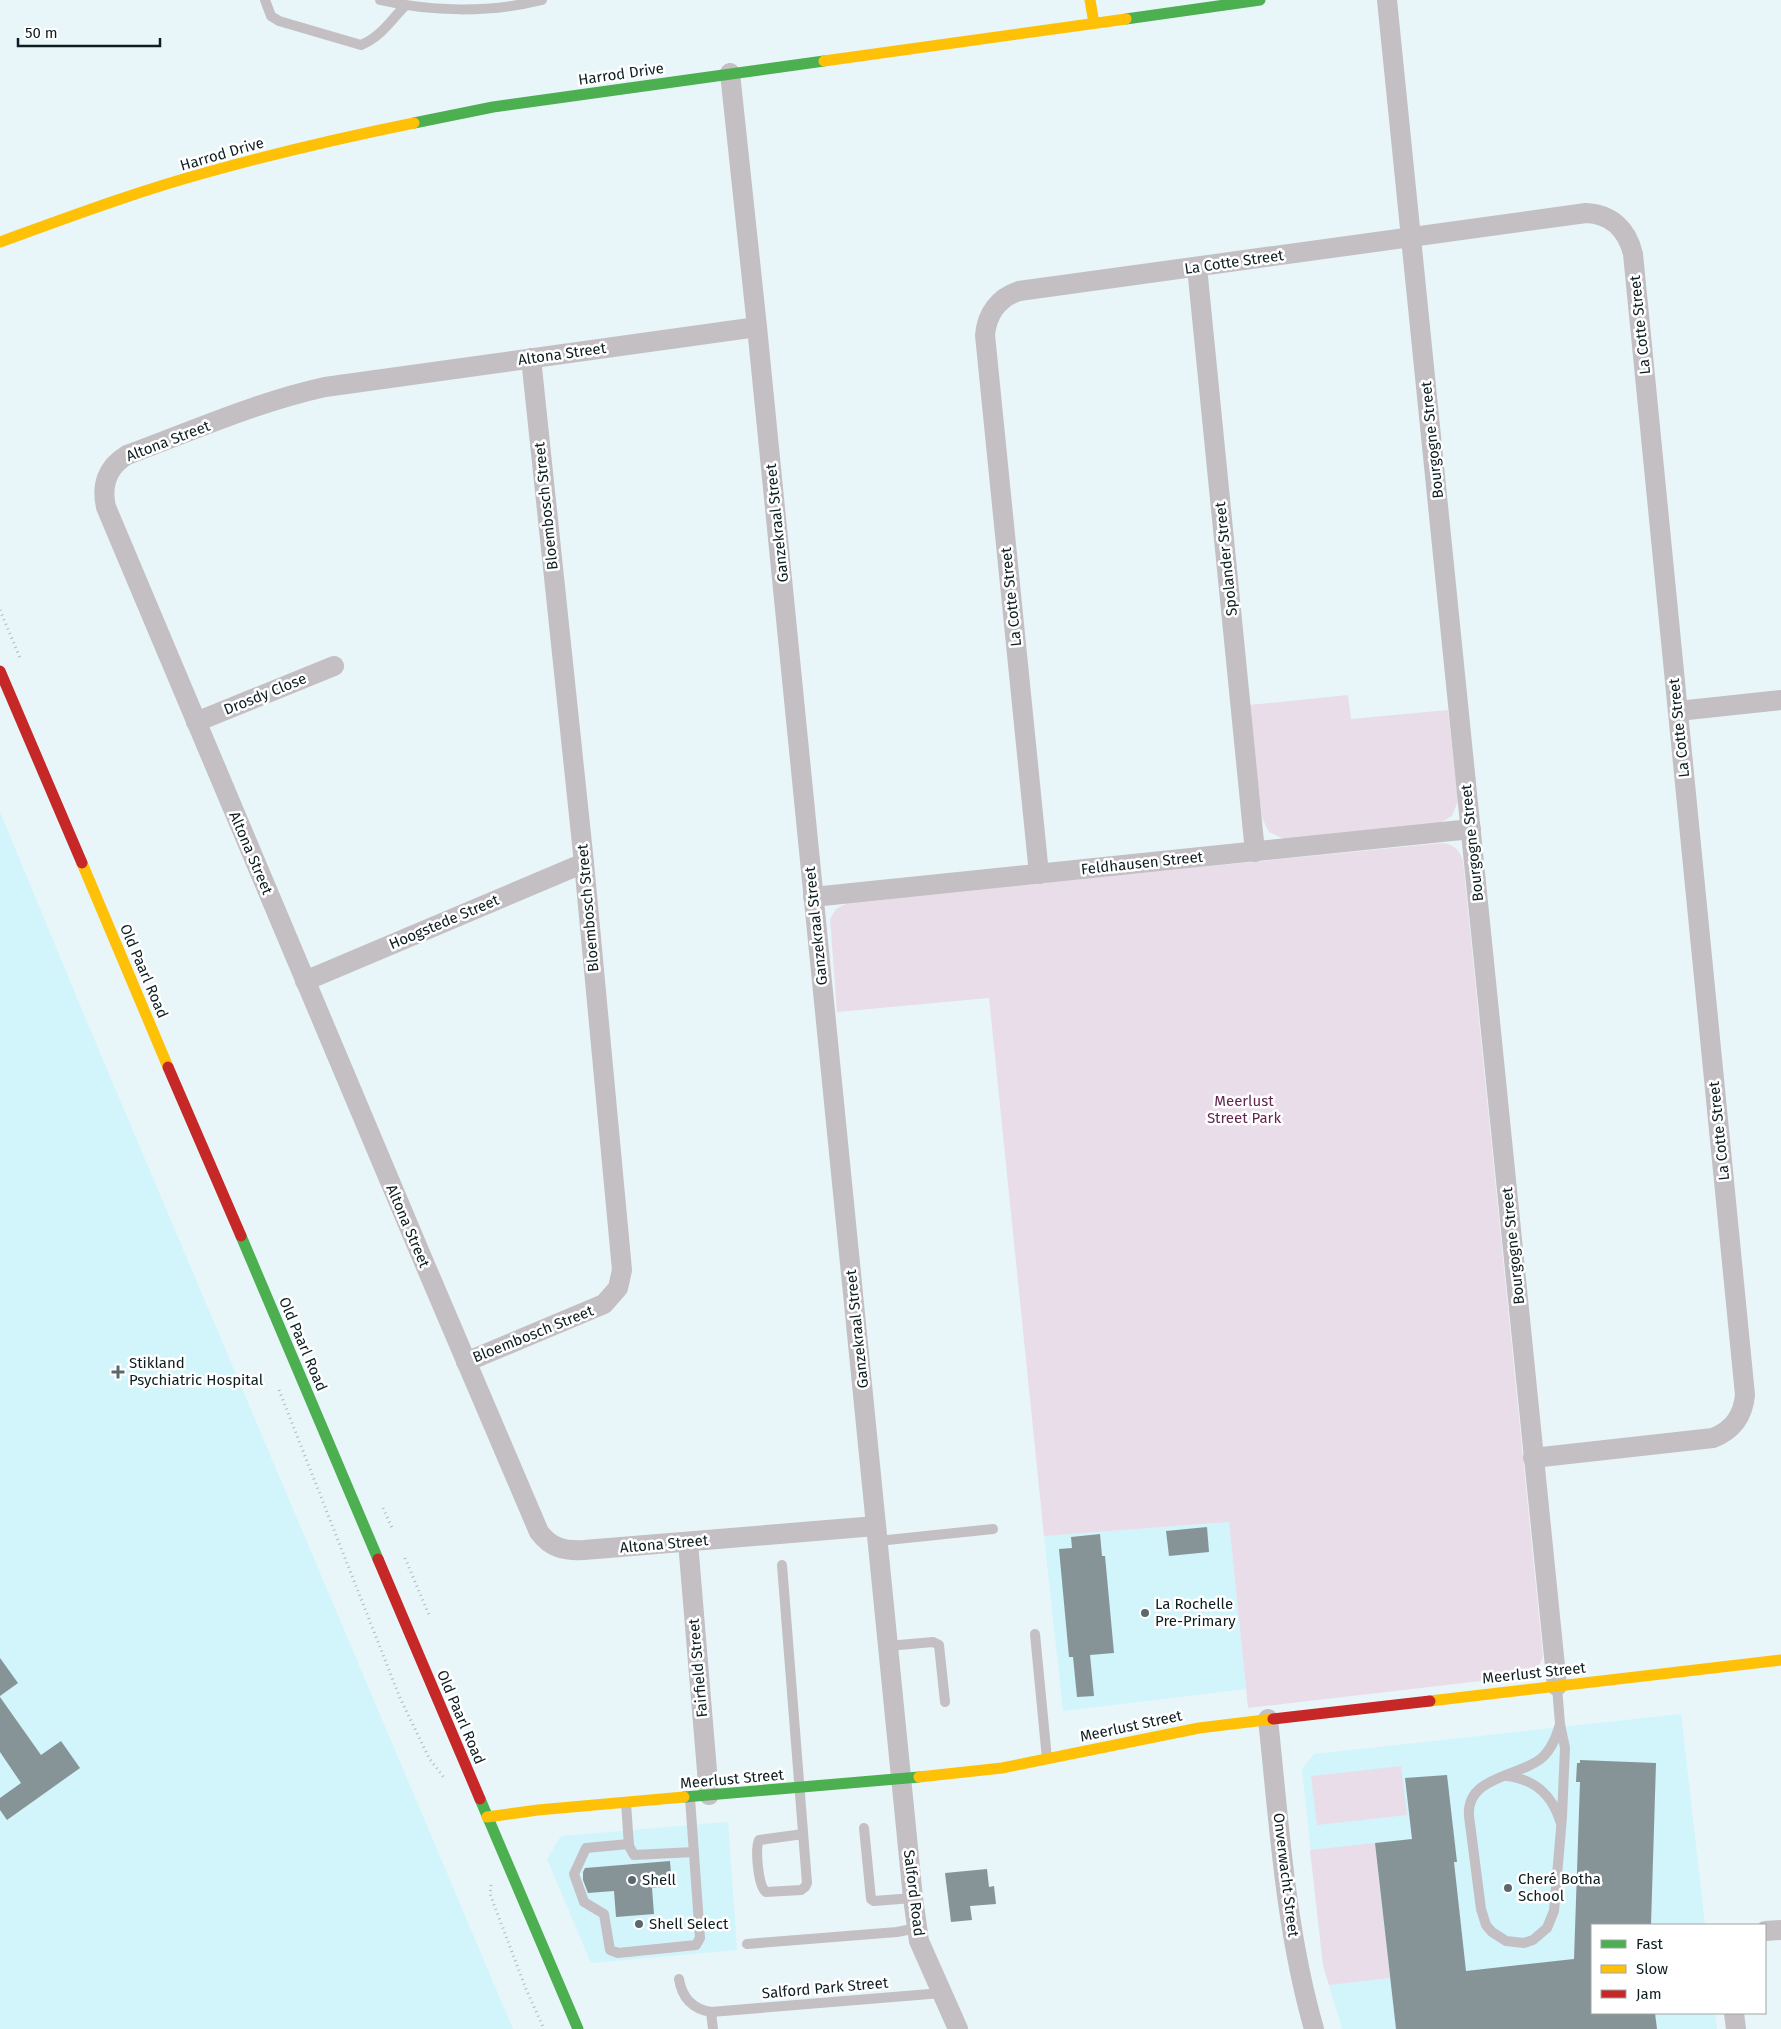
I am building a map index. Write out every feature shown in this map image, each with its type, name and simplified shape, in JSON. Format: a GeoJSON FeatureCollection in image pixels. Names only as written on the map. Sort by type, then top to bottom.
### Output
{"type":"FeatureCollection","features":[{"type":"Feature","properties":{"kind":"street"},"geometry":{"type":"LineString","coordinates":[[1090,0],[1094,23]]}},
{"type":"Feature","properties":{"kind":"street","name":"Harrod Drive"},"geometry":{"type":"LineString","coordinates":[[0,242],[89,210],[207,172],[336,139],[493,107],[1260,0]]}},
{"type":"Feature","properties":{"kind":"street","name":"Bourgogne Street"},"geometry":{"type":"LineString","coordinates":[[1387,0],[1557,1686]]}},
{"type":"Feature","properties":{"kind":"street","name":"Ganzekraal Street"},"geometry":{"type":"LineString","coordinates":[[730,73],[757,327],[901,1780]]}},
{"type":"Feature","properties":{"kind":"street","name":"La Cotte Street"},"geometry":{"type":"LineString","coordinates":[[1039,874],[985,335],[987,322],[992,310],[999,302],[1019,291],[1586,213],[1608,218],[1622,229],[1627,236],[1633,254],[1743,1376],[1744,1405],[1741,1414],[1732,1427],[1713,1438],[1533,1458]]}},
{"type":"Feature","properties":{"kind":"street","name":"Spolander Street"},"geometry":{"type":"LineString","coordinates":[[1196,267],[1255,852]]}},
{"type":"Feature","properties":{"kind":"street","name":"Altona Street"},"geometry":{"type":"LineString","coordinates":[[757,327],[325,387],[302,392],[264,404],[127,455],[118,460],[106,477],[104,496],[106,506],[305,981],[539,1532],[546,1542],[558,1548],[574,1551],[688,1542],[877,1533]]}},
{"type":"Feature","properties":{"kind":"street","name":"Bloembosch Street"},"geometry":{"type":"LineString","coordinates":[[466,1362],[595,1309],[612,1297],[620,1280],[622,1270],[584,863],[531,358]]}},
{"type":"Feature","properties":{"kind":"street","name":"Drosdy Close"},"geometry":{"type":"LineString","coordinates":[[196,722],[334,666]]}},
{"type":"Feature","properties":{"kind":"street","name":"Old Paarl Road"},"geometry":{"type":"LineString","coordinates":[[0,671],[578,2029]]}},
{"type":"Feature","properties":{"kind":"street"},"geometry":{"type":"LineString","coordinates":[[1678,711],[1781,700]]}},
{"type":"Feature","properties":{"kind":"street","name":"Feldhausen Street"},"geometry":{"type":"LineString","coordinates":[[813,897],[1471,829]]}},
{"type":"Feature","properties":{"kind":"street","name":"Hoogstede Street"},"geometry":{"type":"LineString","coordinates":[[305,981],[584,863]]}},
{"type":"Feature","properties":{"kind":"street","name":"Fairfield Street"},"geometry":{"type":"LineString","coordinates":[[688,1542],[699,1796]]}},
{"type":"Feature","properties":{"kind":"street","name":"Meerlust Street"},"geometry":{"type":"LineString","coordinates":[[487,1817],[538,1810],[901,1780],[994,1770],[1171,1732],[1268,1718],[1781,1660]]}},
{"type":"Feature","properties":{"kind":"street","name":"Onverwacht Street"},"geometry":{"type":"LineString","coordinates":[[1268,1718],[1294,1938],[1302,1983],[1314,2029]]}},
{"type":"Feature","properties":{"kind":"street","name":"Salford Road"},"geometry":{"type":"LineString","coordinates":[[901,1780],[917,1928],[923,1950],[958,2029]]}},
{"type":"Feature","properties":{"kind":"street"},"geometry":{"type":"LineString","coordinates":[[1766,1931],[1781,1930]]}},
{"type":"Feature","properties":{"kind":"street"},"geometry":{"type":"LineString","coordinates":[[1734,2014],[1736,2029]]}},
{"type":"Feature","properties":{"kind":"lane"},"geometry":{"type":"LineString","coordinates":[[265,0],[271,16],[279,22],[361,45],[373,40],[382,33],[405,6]]}},
{"type":"Feature","properties":{"kind":"lane"},"geometry":{"type":"LineString","coordinates":[[380,0],[405,6],[481,9],[542,0]]}},
{"type":"Feature","properties":{"kind":"lane"},"geometry":{"type":"LineString","coordinates":[[877,1533],[993,1529]]}},
{"type":"Feature","properties":{"kind":"lane"},"geometry":{"type":"LineString","coordinates":[[782,1566],[807,1883],[805,1888],[800,1890],[766,1892],[761,1887],[757,1848],[759,1840],[803,1834]]}},
{"type":"Feature","properties":{"kind":"lane"},"geometry":{"type":"LineString","coordinates":[[1035,1634],[1047,1760]]}},
{"type":"Feature","properties":{"kind":"lane"},"geometry":{"type":"LineString","coordinates":[[888,1646],[933,1642],[939,1645],[945,1702]]}},
{"type":"Feature","properties":{"kind":"lane"},"geometry":{"type":"LineString","coordinates":[[1557,1686],[1560,1724],[1565,1748],[1561,1830],[1554,1911],[1548,1928],[1541,1935],[1524,1943],[1506,1941],[1492,1932],[1483,1918],[1469,1809],[1477,1790],[1536,1762],[1544,1756],[1557,1736],[1560,1724]]}},
{"type":"Feature","properties":{"kind":"lane"},"geometry":{"type":"LineString","coordinates":[[1507,1776],[1526,1780],[1543,1791],[1556,1809],[1561,1830]]}},
{"type":"Feature","properties":{"kind":"lane"},"geometry":{"type":"LineString","coordinates":[[629,1844],[586,1848],[574,1874],[584,1902],[603,1912],[608,1947],[618,1953],[694,1946],[698,1944],[700,1938],[694,1852],[699,1796]]}},
{"type":"Feature","properties":{"kind":"lane"},"geometry":{"type":"LineString","coordinates":[[626,1802],[629,1844],[631,1851],[637,1856],[694,1852]]}},
{"type":"Feature","properties":{"kind":"lane"},"geometry":{"type":"LineString","coordinates":[[864,1828],[871,1899],[874,1901],[913,1898]]}},
{"type":"Feature","properties":{"kind":"lane"},"geometry":{"type":"LineString","coordinates":[[747,1944],[897,1932],[917,1928]]}},
{"type":"Feature","properties":{"kind":"lane"},"geometry":{"type":"LineString","coordinates":[[679,1979],[686,1998],[698,2009],[711,2012],[713,2029]]}},
{"type":"Feature","properties":{"kind":"lane","name":"Salford Park Street"},"geometry":{"type":"LineString","coordinates":[[711,2012],[942,1993]]}},
{"type":"Feature","properties":{"kind":"path"},"geometry":{"type":"LineString","coordinates":[[276,1382],[400,1698],[429,1758],[446,1780]]}},
{"type":"Feature","properties":{"kind":"path"},"geometry":{"type":"LineString","coordinates":[[491,1884],[490,1894],[526,1989],[544,2029]]}},
{"type":"Feature","properties":{"kind":"shaded area","name":"Stikland Psychiatric Hospital"},"geometry":{"type":"Polygon","coordinates":[[[0,812],[87,1022],[513,2029],[0,2029],[0,812]]]}},
{"type":"Feature","properties":{"kind":"shaded area","name":"La Rochelle Pre-Primary"},"geometry":{"type":"Polygon","coordinates":[[[1229,1522],[1246,1689],[1063,1711],[1044,1536],[1229,1522]]]}},
{"type":"Feature","properties":{"kind":"shaded area","name":"Cheré Botha School"},"geometry":{"type":"Polygon","coordinates":[[[1681,1714],[1705,1924],[1591,1924],[1591,2014],[1715,2014],[1717,2029],[1342,2029],[1323,1965],[1302,1769],[1314,1754],[1681,1714]]]}},
{"type":"Feature","properties":{"kind":"shaded area"},"geometry":{"type":"Polygon","coordinates":[[[728,1822],[737,1950],[591,1963],[547,1859],[561,1836],[728,1822]]]}},
{"type":"Feature","properties":{"kind":"green space"},"geometry":{"type":"Polygon","coordinates":[[[1348,695],[1351,719],[1448,710],[1458,801],[1452,816],[1440,823],[1284,839],[1269,832],[1262,818],[1249,705],[1348,695]]]}},
{"type":"Feature","properties":{"kind":"green space","name":"Meerlust Street Park"},"geometry":{"type":"Polygon","coordinates":[[[1442,843],[1455,848],[1463,860],[1543,1656],[1536,1669],[1524,1676],[1248,1708],[1229,1522],[1044,1536],[989,998],[837,1012],[830,919],[836,909],[849,902],[1442,843]]]}},
{"type":"Feature","properties":{"kind":"green space"},"geometry":{"type":"Polygon","coordinates":[[[1401,1766],[1407,1815],[1317,1825],[1311,1776],[1401,1766]]]}},
{"type":"Feature","properties":{"kind":"green space"},"geometry":{"type":"Polygon","coordinates":[[[1375,1843],[1390,1978],[1329,1985],[1323,1965],[1310,1850],[1375,1843]]]}},
{"type":"Feature","properties":{"kind":"building"},"geometry":{"type":"Polygon","coordinates":[[[1207,1527],[1209,1552],[1169,1556],[1166,1531],[1207,1527]]]}},
{"type":"Feature","properties":{"kind":"building"},"geometry":{"type":"Polygon","coordinates":[[[1100,1534],[1102,1556],[1105,1556],[1114,1653],[1090,1655],[1094,1696],[1077,1697],[1073,1657],[1069,1657],[1059,1549],[1072,1548],[1071,1537],[1100,1534]]]}},
{"type":"Feature","properties":{"kind":"building"},"geometry":{"type":"Polygon","coordinates":[[[0,1658],[18,1683],[0,1696],[0,1658]]]}},
{"type":"Feature","properties":{"kind":"building"},"geometry":{"type":"Polygon","coordinates":[[[0,1697],[41,1755],[61,1741],[80,1768],[7,1820],[0,1810],[0,1798],[21,1783],[0,1752],[0,1697]]]}},
{"type":"Feature","properties":{"kind":"building"},"geometry":{"type":"Polygon","coordinates":[[[1580,1760],[1656,1763],[1651,1924],[1591,1924],[1591,2014],[1655,2014],[1657,2029],[1396,2029],[1375,1843],[1412,1839],[1405,1778],[1447,1775],[1457,1862],[1454,1862],[1466,1971],[1574,1959],[1580,1782],[1576,1782],[1577,1763],[1580,1763],[1580,1760]]]}},
{"type":"Feature","properties":{"kind":"building"},"geometry":{"type":"Polygon","coordinates":[[[670,1861],[672,1886],[652,1888],[654,1914],[616,1917],[614,1891],[588,1893],[583,1880],[585,1868],[670,1861]]]}},
{"type":"Feature","properties":{"kind":"building"},"geometry":{"type":"Polygon","coordinates":[[[987,1869],[989,1887],[994,1886],[996,1904],[970,1906],[972,1920],[951,1922],[945,1873],[987,1869]]]}},
{"type":"Feature","properties":{"kind":"traffic: fast"},"geometry":{"type":"LineString","coordinates":[[1126,19],[1260,0]]}},
{"type":"Feature","properties":{"kind":"traffic: fast"},"geometry":{"type":"LineString","coordinates":[[414,123],[493,107],[824,61]]}},
{"type":"Feature","properties":{"kind":"traffic: fast"},"geometry":{"type":"LineString","coordinates":[[241,1236],[378,1559]]}},
{"type":"Feature","properties":{"kind":"traffic: fast"},"geometry":{"type":"LineString","coordinates":[[684,1797],[919,1777]]}},
{"type":"Feature","properties":{"kind":"traffic: fast"},"geometry":{"type":"LineString","coordinates":[[480,1799],[578,2029]]}},
{"type":"Feature","properties":{"kind":"traffic: slow"},"geometry":{"type":"LineString","coordinates":[[1090,0],[1094,23]]}},
{"type":"Feature","properties":{"kind":"traffic: slow"},"geometry":{"type":"LineString","coordinates":[[824,61],[1126,19]]}},
{"type":"Feature","properties":{"kind":"traffic: slow"},"geometry":{"type":"LineString","coordinates":[[0,242],[182,179],[285,152],[414,123]]}},
{"type":"Feature","properties":{"kind":"traffic: slow"},"geometry":{"type":"LineString","coordinates":[[82,863],[168,1067]]}},
{"type":"Feature","properties":{"kind":"traffic: slow"},"geometry":{"type":"LineString","coordinates":[[1430,1701],[1781,1660]]}},
{"type":"Feature","properties":{"kind":"traffic: slow"},"geometry":{"type":"LineString","coordinates":[[919,1777],[1002,1768],[1199,1728],[1273,1719]]}},
{"type":"Feature","properties":{"kind":"traffic: slow"},"geometry":{"type":"LineString","coordinates":[[487,1817],[538,1810],[684,1797]]}},
{"type":"Feature","properties":{"kind":"traffic: jam"},"geometry":{"type":"LineString","coordinates":[[0,671],[82,863]]}},
{"type":"Feature","properties":{"kind":"traffic: jam"},"geometry":{"type":"LineString","coordinates":[[168,1067],[241,1236]]}},
{"type":"Feature","properties":{"kind":"traffic: jam"},"geometry":{"type":"LineString","coordinates":[[378,1559],[480,1799]]}},
{"type":"Feature","properties":{"kind":"traffic: jam"},"geometry":{"type":"LineString","coordinates":[[1273,1719],[1430,1701]]}},
{"type":"Feature","properties":{"kind":"place","name":"Stikland Psychiatric Hospital"},"geometry":{"type":"Point","coordinates":[118,1372]}},
{"type":"Feature","properties":{"kind":"place","name":"La Rochelle Pre-Primary"},"geometry":{"type":"Point","coordinates":[1145,1613]}},
{"type":"Feature","properties":{"kind":"place","name":"Shell"},"geometry":{"type":"Point","coordinates":[632,1880]}},
{"type":"Feature","properties":{"kind":"place","name":"Cheré Botha School"},"geometry":{"type":"Point","coordinates":[1508,1888]}},
{"type":"Feature","properties":{"kind":"place","name":"Shell Select"},"geometry":{"type":"Point","coordinates":[639,1924]}}]}
